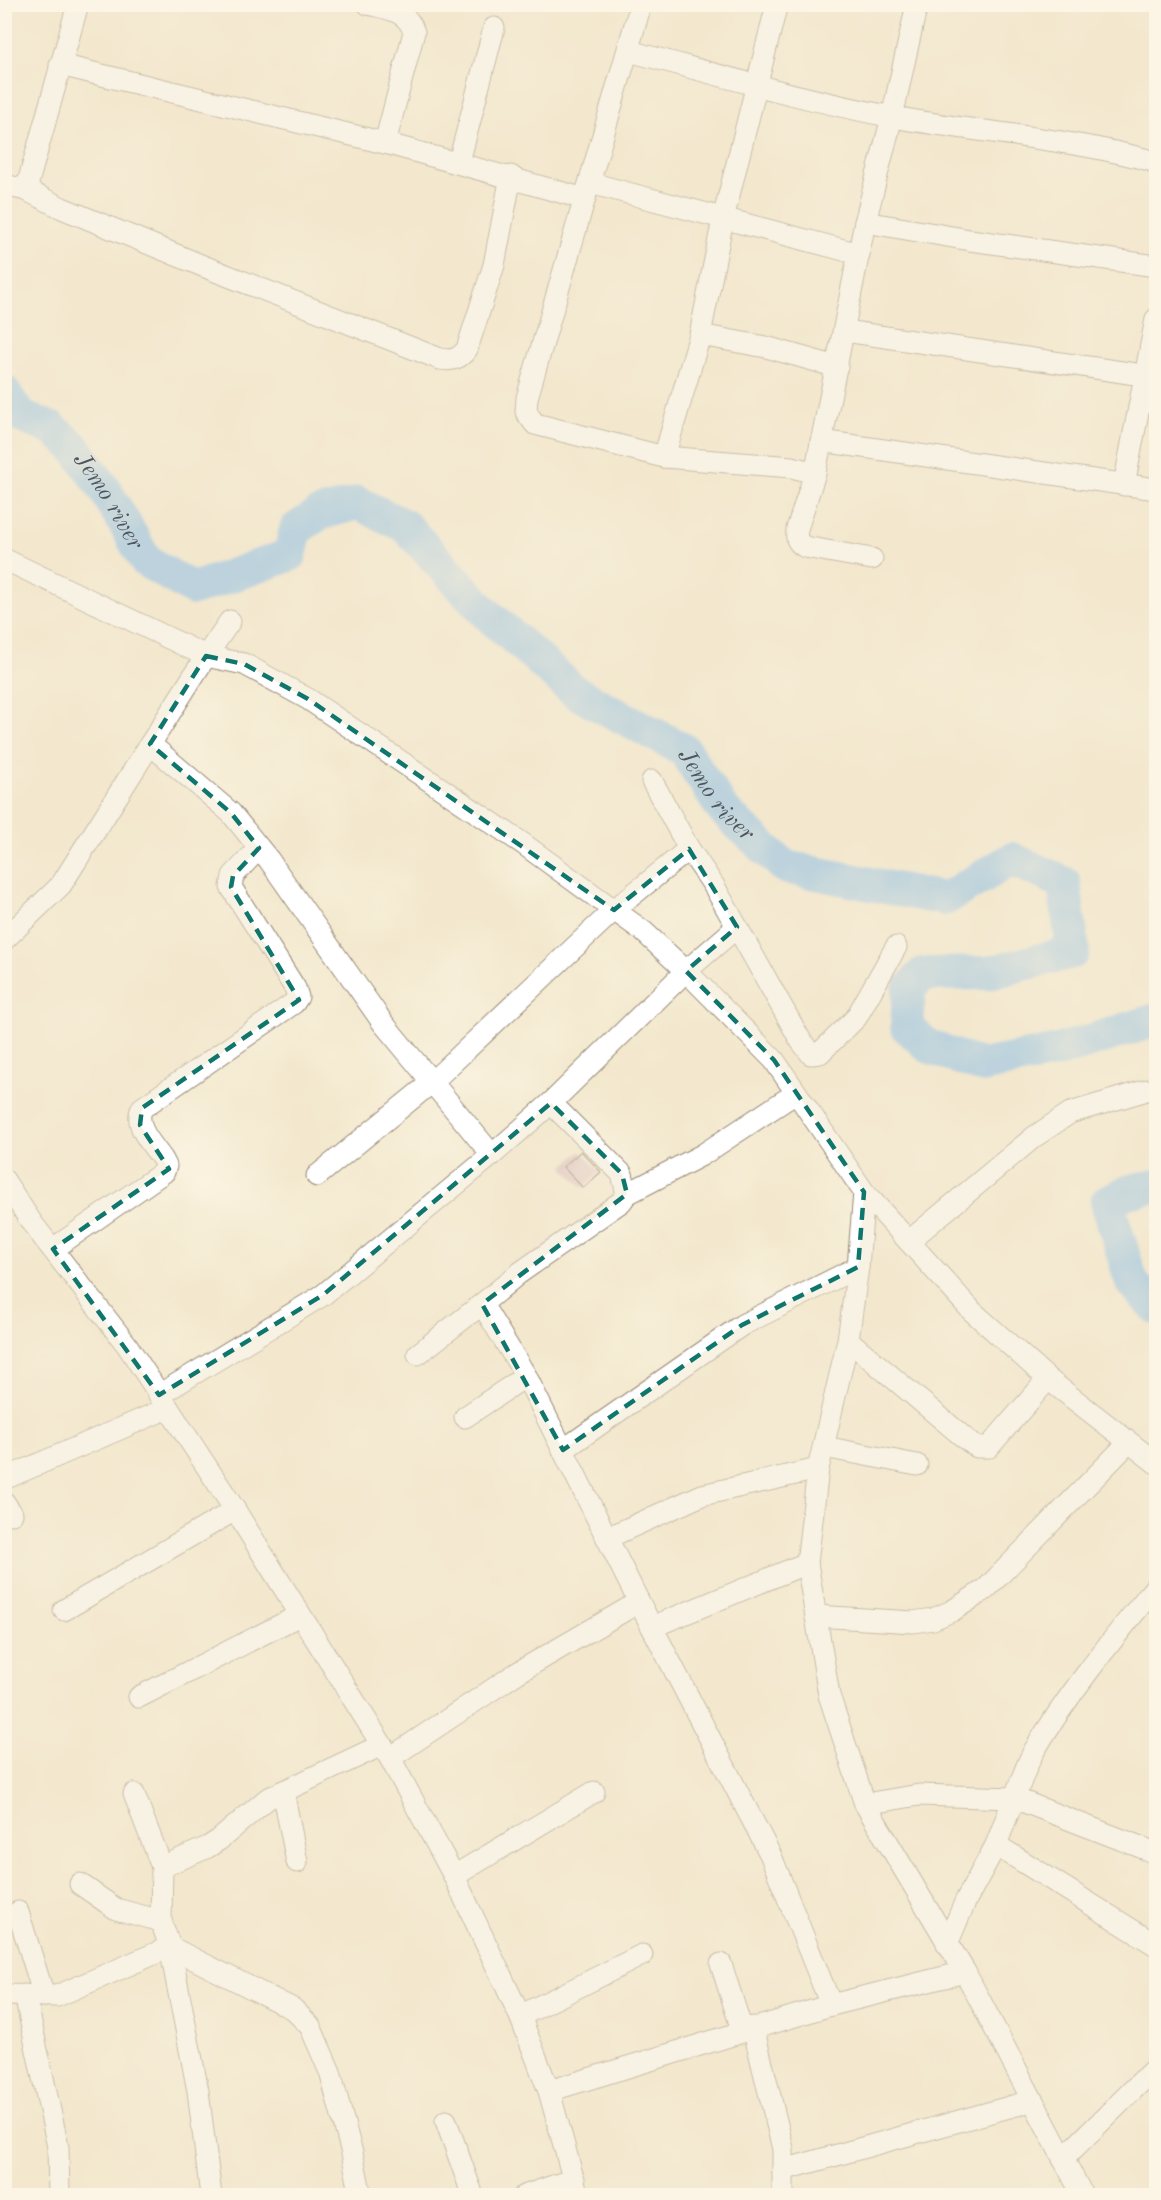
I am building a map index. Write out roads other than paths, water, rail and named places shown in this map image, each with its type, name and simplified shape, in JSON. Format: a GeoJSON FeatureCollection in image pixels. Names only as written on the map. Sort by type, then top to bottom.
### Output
{"type":"FeatureCollection","features":[{"type":"Feature","properties":{"kind":"street"},"geometry":{"type":"LineString","coordinates":[[26,190],[78,4]]}},
{"type":"Feature","properties":{"kind":"street"},"geometry":{"type":"LineString","coordinates":[[368,4],[406,16],[414,32],[385,143]]}},
{"type":"Feature","properties":{"kind":"street"},"geometry":{"type":"LineString","coordinates":[[641,4],[527,398],[526,412],[535,424],[664,457],[792,467],[814,473]]}},
{"type":"Feature","properties":{"kind":"street"},"geometry":{"type":"LineString","coordinates":[[664,457],[700,335],[723,219],[777,4]]}},
{"type":"Feature","properties":{"kind":"street"},"geometry":{"type":"LineString","coordinates":[[872,559],[805,547],[798,543],[796,529],[814,473],[845,330],[865,222],[892,117],[917,4]]}},
{"type":"Feature","properties":{"kind":"street"},"geometry":{"type":"LineString","coordinates":[[459,162],[494,28]]}},
{"type":"Feature","properties":{"kind":"street"},"geometry":{"type":"LineString","coordinates":[[628,51],[757,86],[892,117],[1045,139],[1156,162]]}},
{"type":"Feature","properties":{"kind":"street"},"geometry":{"type":"LineString","coordinates":[[60,64],[459,162],[554,191],[587,191],[723,219],[859,254]]}},
{"type":"Feature","properties":{"kind":"street"},"geometry":{"type":"LineString","coordinates":[[4,185],[26,190],[62,208],[203,266],[441,359],[453,361],[467,349],[494,265],[511,176]]}},
{"type":"Feature","properties":{"kind":"street"},"geometry":{"type":"LineString","coordinates":[[865,222],[970,240],[1156,266]]}},
{"type":"Feature","properties":{"kind":"street"},"geometry":{"type":"LineString","coordinates":[[1124,485],[1150,377],[1156,319]]}},
{"type":"Feature","properties":{"kind":"street"},"geometry":{"type":"LineString","coordinates":[[845,330],[1150,377]]}},
{"type":"Feature","properties":{"kind":"street"},"geometry":{"type":"LineString","coordinates":[[700,335],[766,347],[837,367]]}},
{"type":"Feature","properties":{"kind":"street"},"geometry":{"type":"LineString","coordinates":[[821,441],[1156,489]]}},
{"type":"Feature","properties":{"kind":"street"},"geometry":{"type":"LineString","coordinates":[[4,559],[206,656],[244,664],[308,699],[522,843],[643,931],[687,971],[774,1059],[864,1192],[972,1311],[1048,1379],[1156,1464]]}},
{"type":"Feature","properties":{"kind":"street"},"geometry":{"type":"LineString","coordinates":[[4,940],[61,885],[230,621]]}},
{"type":"Feature","properties":{"kind":"street"},"geometry":{"type":"LineString","coordinates":[[150,744],[231,813],[259,848],[383,1023],[492,1155]]}},
{"type":"Feature","properties":{"kind":"street"},"geometry":{"type":"LineString","coordinates":[[652,781],[689,849],[714,886],[810,1054],[820,1053],[856,1018],[896,947]]}},
{"type":"Feature","properties":{"kind":"street"},"geometry":{"type":"LineString","coordinates":[[53,1249],[164,1172],[166,1166],[163,1160],[140,1125],[138,1115],[142,1108],[256,1031],[294,1003],[298,997],[295,988],[231,887],[233,876],[259,848]]}},
{"type":"Feature","properties":{"kind":"street"},"geometry":{"type":"LineString","coordinates":[[317,1176],[432,1082],[614,910],[689,849]]}},
{"type":"Feature","properties":{"kind":"street"},"geometry":{"type":"LineString","coordinates":[[4,1479],[164,1401],[323,1295],[492,1155],[551,1102],[687,971],[737,927]]}},
{"type":"Feature","properties":{"kind":"street"},"geometry":{"type":"LineString","coordinates":[[909,1241],[1034,1137],[1070,1113],[1147,1090]]}},
{"type":"Feature","properties":{"kind":"street"},"geometry":{"type":"LineString","coordinates":[[418,1354],[518,1274],[621,1202],[627,1194],[702,1155],[796,1093]]}},
{"type":"Feature","properties":{"kind":"street"},"geometry":{"type":"LineString","coordinates":[[551,1102],[622,1174],[627,1194]]}},
{"type":"Feature","properties":{"kind":"street"},"geometry":{"type":"LineString","coordinates":[[4,1180],[32,1222],[127,1345],[235,1510],[386,1752],[454,1876],[520,2016],[549,2091],[576,2187],[524,2196]]}},
{"type":"Feature","properties":{"kind":"street"},"geometry":{"type":"LineString","coordinates":[[864,1192],[858,1267],[848,1340],[818,1469],[807,1563],[829,1695],[865,1804],[965,1972],[1083,2196]]}},
{"type":"Feature","properties":{"kind":"street"},"geometry":{"type":"LineString","coordinates":[[563,1450],[742,1325],[858,1267]]}},
{"type":"Feature","properties":{"kind":"street"},"geometry":{"type":"LineString","coordinates":[[482,1304],[526,1376],[639,1602],[771,1856],[831,2005]]}},
{"type":"Feature","properties":{"kind":"street"},"geometry":{"type":"LineString","coordinates":[[848,1340],[977,1447],[989,1447],[1048,1379]]}},
{"type":"Feature","properties":{"kind":"street"},"geometry":{"type":"LineString","coordinates":[[465,1417],[526,1376]]}},
{"type":"Feature","properties":{"kind":"street"},"geometry":{"type":"LineString","coordinates":[[816,1616],[913,1622],[933,1619],[952,1611],[986,1589],[1128,1443]]}},
{"type":"Feature","properties":{"kind":"street"},"geometry":{"type":"LineString","coordinates":[[824,1447],[917,1465]]}},
{"type":"Feature","properties":{"kind":"street"},"geometry":{"type":"LineString","coordinates":[[607,1538],[702,1495],[818,1469]]}},
{"type":"Feature","properties":{"kind":"street"},"geometry":{"type":"LineString","coordinates":[[64,1610],[235,1510]]}},
{"type":"Feature","properties":{"kind":"street"},"geometry":{"type":"LineString","coordinates":[[652,1627],[807,1563]]}},
{"type":"Feature","properties":{"kind":"street"},"geometry":{"type":"LineString","coordinates":[[947,1944],[966,1900],[996,1845],[1033,1753],[1110,1644],[1156,1586]]}},
{"type":"Feature","properties":{"kind":"street"},"geometry":{"type":"LineString","coordinates":[[162,1867],[208,1847],[228,1833],[267,1798],[386,1752],[639,1602]]}},
{"type":"Feature","properties":{"kind":"street"},"geometry":{"type":"LineString","coordinates":[[139,1697],[300,1615]]}},
{"type":"Feature","properties":{"kind":"street"},"geometry":{"type":"LineString","coordinates":[[283,1791],[297,1862]]}},
{"type":"Feature","properties":{"kind":"street"},"geometry":{"type":"LineString","coordinates":[[454,1876],[594,1791]]}},
{"type":"Feature","properties":{"kind":"street"},"geometry":{"type":"LineString","coordinates":[[134,1794],[162,1867],[161,1921],[170,1947],[198,2091],[211,2196]]}},
{"type":"Feature","properties":{"kind":"street"},"geometry":{"type":"LineString","coordinates":[[865,1804],[919,1795],[1014,1798],[1156,1854]]}},
{"type":"Feature","properties":{"kind":"street"},"geometry":{"type":"LineString","coordinates":[[996,1845],[1156,1945]]}},
{"type":"Feature","properties":{"kind":"street"},"geometry":{"type":"LineString","coordinates":[[80,1884],[116,1909],[161,1921]]}},
{"type":"Feature","properties":{"kind":"street"},"geometry":{"type":"LineString","coordinates":[[18,1912],[24,1996],[58,2147],[60,2196]]}},
{"type":"Feature","properties":{"kind":"street"},"geometry":{"type":"LineString","coordinates":[[24,1996],[57,1996],[69,1992],[170,1947]]}},
{"type":"Feature","properties":{"kind":"street"},"geometry":{"type":"LineString","coordinates":[[170,1947],[293,2009],[310,2026],[330,2072],[361,2196]]}},
{"type":"Feature","properties":{"kind":"street"},"geometry":{"type":"LineString","coordinates":[[520,2016],[642,1956]]}},
{"type":"Feature","properties":{"kind":"street"},"geometry":{"type":"LineString","coordinates":[[721,1964],[747,2029],[783,2150],[783,2196]]}},
{"type":"Feature","properties":{"kind":"street"},"geometry":{"type":"LineString","coordinates":[[549,2091],[747,2029],[831,2005],[965,1972]]}},
{"type":"Feature","properties":{"kind":"street"},"geometry":{"type":"LineString","coordinates":[[1063,2159],[1156,2067]]}},
{"type":"Feature","properties":{"kind":"street"},"geometry":{"type":"LineString","coordinates":[[783,2170],[1031,2101]]}},
{"type":"Feature","properties":{"kind":"street"},"geometry":{"type":"LineString","coordinates":[[446,2121],[473,2196]]}},
{"type":"Feature","properties":{"kind":"waterway","name":"Jemo river"},"geometry":{"type":"LineString","coordinates":[[4,392],[20,416],[53,429],[75,448],[104,488],[146,561],[193,589],[290,555],[296,529],[319,514],[358,503],[405,526],[486,613],[575,692],[684,750],[723,810],[785,867],[945,899],[1012,859],[1064,883],[1073,952],[988,973],[923,974],[909,989],[907,1027],[928,1046],[981,1066],[1058,1051],[1156,1020]]}},
{"type":"Feature","properties":{"kind":"waterway","name":"Jemo river"},"geometry":{"type":"LineString","coordinates":[[1156,1186],[1127,1192],[1107,1202],[1132,1283],[1156,1308]]}}]}
